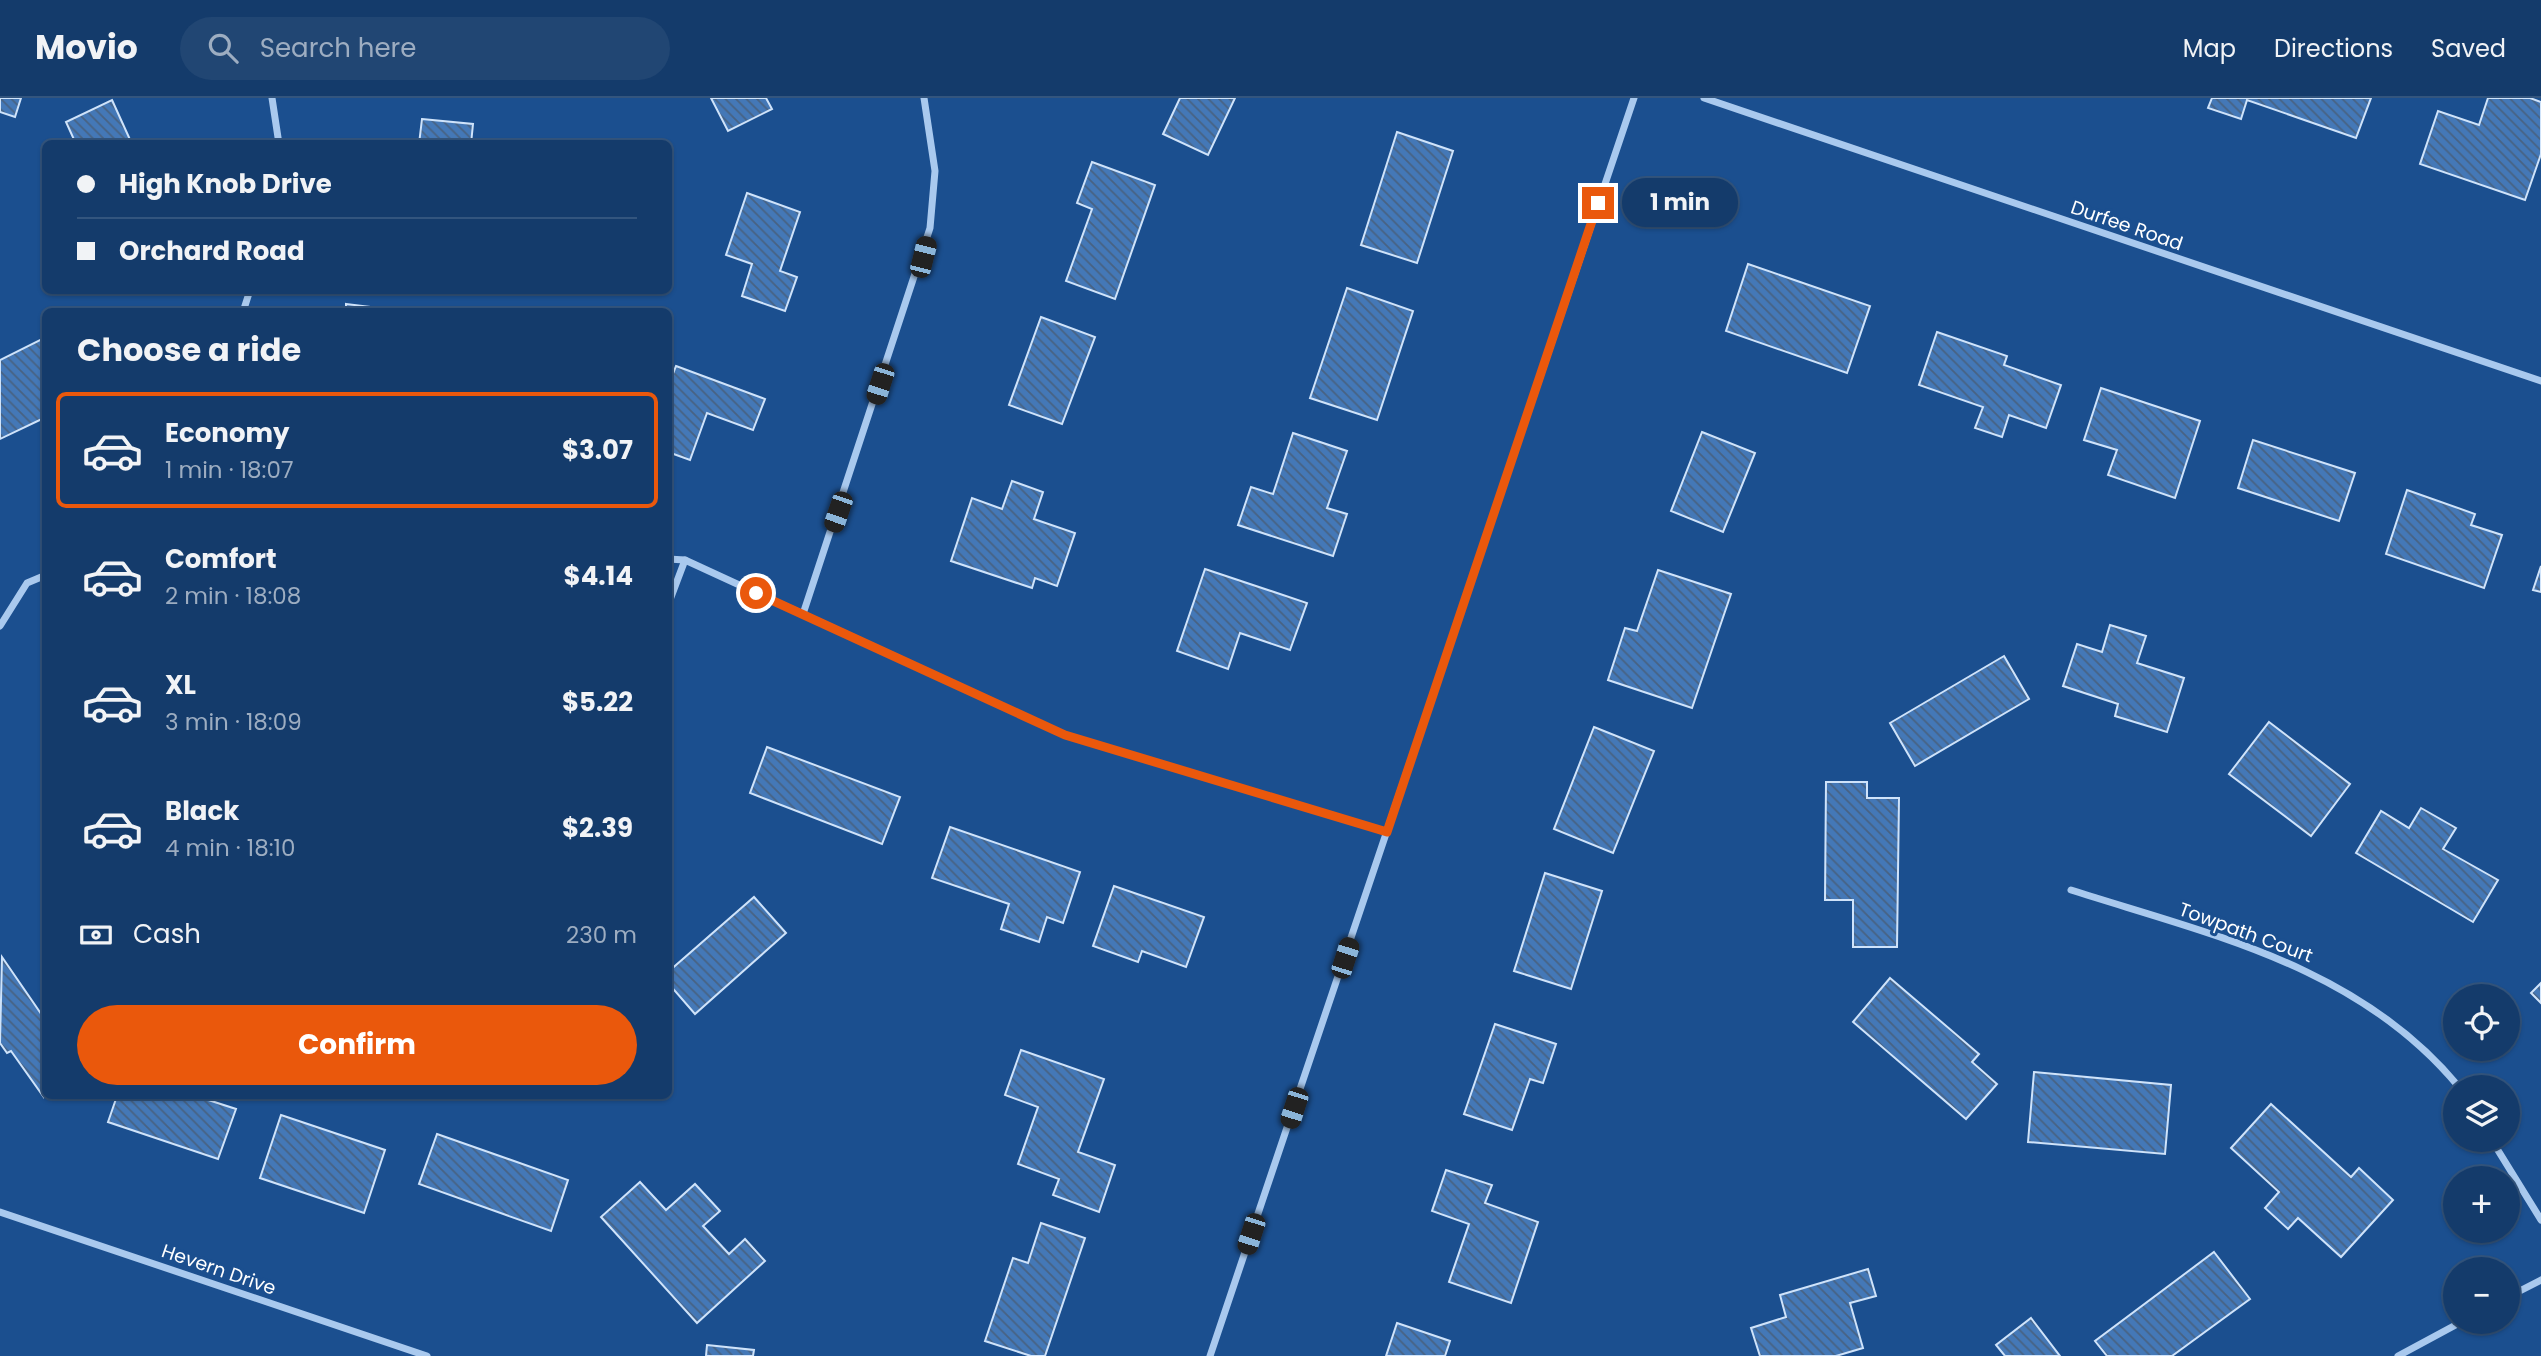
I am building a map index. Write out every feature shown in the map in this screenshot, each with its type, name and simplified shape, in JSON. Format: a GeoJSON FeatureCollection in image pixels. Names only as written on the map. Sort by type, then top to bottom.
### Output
{"type":"FeatureCollection","features":[{"type":"Feature","properties":{"kind":"street"},"geometry":{"type":"LineString","coordinates":[[272,98],[278,140]]}},
{"type":"Feature","properties":{"kind":"street"},"geometry":{"type":"LineString","coordinates":[[803,614],[930,228],[935,171],[924,98]]}},
{"type":"Feature","properties":{"kind":"street"},"geometry":{"type":"LineString","coordinates":[[1210,1356],[1634,98]]}},
{"type":"Feature","properties":{"kind":"street","name":"Durfee Road"},"geometry":{"type":"LineString","coordinates":[[1704,98],[2541,382]]}},
{"type":"Feature","properties":{"kind":"street"},"geometry":{"type":"LineString","coordinates":[[672,559],[685,561],[1065,735],[1387,832]]}},
{"type":"Feature","properties":{"kind":"street"},"geometry":{"type":"LineString","coordinates":[[672,595],[685,561]]}},
{"type":"Feature","properties":{"kind":"street"},"geometry":{"type":"LineString","coordinates":[[0,626],[27,583],[42,577]]}},
{"type":"Feature","properties":{"kind":"street","name":"Towpath Court"},"geometry":{"type":"LineString","coordinates":[[2071,890],[2260,950],[2324,978],[2374,1009],[2415,1042],[2447,1075]]}},
{"type":"Feature","properties":{"kind":"street"},"geometry":{"type":"LineString","coordinates":[[2499,1152],[2541,1220]]}},
{"type":"Feature","properties":{"kind":"street","name":"Hevern Drive"},"geometry":{"type":"LineString","coordinates":[[0,1212],[428,1356]]}},
{"type":"Feature","properties":{"kind":"street"},"geometry":{"type":"LineString","coordinates":[[2520,1291],[2541,1280]]}},
{"type":"Feature","properties":{"kind":"street"},"geometry":{"type":"LineString","coordinates":[[2398,1356],[2443,1332]]}},
{"type":"Feature","properties":{"kind":"building"},"geometry":{"type":"Polygon","coordinates":[[[0,98],[21,98],[15,117],[0,112],[0,98]]]}},
{"type":"Feature","properties":{"kind":"building"},"geometry":{"type":"Polygon","coordinates":[[[711,98],[766,98],[772,109],[728,131],[711,98]]]}},
{"type":"Feature","properties":{"kind":"building"},"geometry":{"type":"Polygon","coordinates":[[[1180,98],[1235,98],[1208,155],[1163,134],[1180,98]]]}},
{"type":"Feature","properties":{"kind":"building"},"geometry":{"type":"Polygon","coordinates":[[[2212,98],[2371,98],[2356,138],[2247,100],[2241,119],[2208,108],[2212,98]]]}},
{"type":"Feature","properties":{"kind":"building"},"geometry":{"type":"Polygon","coordinates":[[[2488,98],[2530,98],[2541,102],[2541,154],[2525,200],[2420,164],[2438,111],[2479,125],[2488,98]]]}},
{"type":"Feature","properties":{"kind":"building"},"geometry":{"type":"Polygon","coordinates":[[[112,100],[130,140],[74,140],[66,122],[112,100]]]}},
{"type":"Feature","properties":{"kind":"building"},"geometry":{"type":"Polygon","coordinates":[[[422,119],[473,124],[471,140],[419,140],[422,119]]]}},
{"type":"Feature","properties":{"kind":"building"},"geometry":{"type":"Polygon","coordinates":[[[1397,132],[1453,151],[1417,263],[1361,245],[1397,132]]]}},
{"type":"Feature","properties":{"kind":"building"},"geometry":{"type":"Polygon","coordinates":[[[1092,162],[1155,185],[1115,299],[1066,281],[1092,209],[1077,203],[1092,162]]]}},
{"type":"Feature","properties":{"kind":"building"},"geometry":{"type":"Polygon","coordinates":[[[747,193],[800,212],[780,271],[797,277],[785,311],[742,296],[752,264],[726,255],[747,193]]]}},
{"type":"Feature","properties":{"kind":"building"},"geometry":{"type":"Polygon","coordinates":[[[1748,264],[1870,306],[1847,373],[1726,331],[1748,264]]]}},
{"type":"Feature","properties":{"kind":"building"},"geometry":{"type":"Polygon","coordinates":[[[1347,288],[1413,311],[1377,420],[1310,398],[1347,288]]]}},
{"type":"Feature","properties":{"kind":"building"},"geometry":{"type":"Polygon","coordinates":[[[346,304],[380,308],[346,308],[346,304]]]}},
{"type":"Feature","properties":{"kind":"building"},"geometry":{"type":"Polygon","coordinates":[[[1041,317],[1095,337],[1062,424],[1009,405],[1041,317]]]}},
{"type":"Feature","properties":{"kind":"building"},"geometry":{"type":"Polygon","coordinates":[[[1937,332],[2007,356],[2004,365],[2061,385],[2046,428],[2009,415],[2002,437],[1975,428],[1983,407],[1919,385],[1937,332]]]}},
{"type":"Feature","properties":{"kind":"building"},"geometry":{"type":"Polygon","coordinates":[[[42,339],[42,419],[0,439],[0,360],[42,339]]]}},
{"type":"Feature","properties":{"kind":"building"},"geometry":{"type":"Polygon","coordinates":[[[676,366],[765,399],[753,430],[707,413],[690,460],[672,453],[672,376],[676,366]]]}},
{"type":"Feature","properties":{"kind":"building"},"geometry":{"type":"Polygon","coordinates":[[[2101,388],[2200,421],[2175,498],[2108,475],[2117,450],[2084,440],[2101,388]]]}},
{"type":"Feature","properties":{"kind":"building"},"geometry":{"type":"Polygon","coordinates":[[[1702,432],[1755,453],[1723,532],[1671,511],[1702,432]]]}},
{"type":"Feature","properties":{"kind":"building"},"geometry":{"type":"Polygon","coordinates":[[[1293,433],[1347,451],[1327,508],[1347,514],[1333,556],[1238,525],[1251,487],[1273,494],[1293,433]]]}},
{"type":"Feature","properties":{"kind":"building"},"geometry":{"type":"Polygon","coordinates":[[[2253,440],[2355,473],[2339,521],[2238,488],[2253,440]]]}},
{"type":"Feature","properties":{"kind":"building"},"geometry":{"type":"Polygon","coordinates":[[[1012,481],[1043,492],[1034,519],[1075,533],[1057,586],[1035,578],[1032,588],[951,561],[972,498],[1002,509],[1012,481]]]}},
{"type":"Feature","properties":{"kind":"building"},"geometry":{"type":"Polygon","coordinates":[[[2407,490],[2475,514],[2471,525],[2502,535],[2484,588],[2386,554],[2407,490]]]}},
{"type":"Feature","properties":{"kind":"building"},"geometry":{"type":"Polygon","coordinates":[[[2541,566],[2541,592],[2533,590],[2541,566]]]}},
{"type":"Feature","properties":{"kind":"building"},"geometry":{"type":"Polygon","coordinates":[[[1205,569],[1307,603],[1290,650],[1240,633],[1228,669],[1177,651],[1205,569]]]}},
{"type":"Feature","properties":{"kind":"building"},"geometry":{"type":"Polygon","coordinates":[[[1658,570],[1731,594],[1692,708],[1608,680],[1625,628],[1637,631],[1658,570]]]}},
{"type":"Feature","properties":{"kind":"building"},"geometry":{"type":"Polygon","coordinates":[[[2110,625],[2146,636],[2137,663],[2184,678],[2167,732],[2115,716],[2118,704],[2063,686],[2077,644],[2102,652],[2110,625]]]}},
{"type":"Feature","properties":{"kind":"building"},"geometry":{"type":"Polygon","coordinates":[[[2004,656],[2029,699],[1915,766],[1890,723],[2004,656]]]}},
{"type":"Feature","properties":{"kind":"building"},"geometry":{"type":"Polygon","coordinates":[[[2269,722],[2350,784],[2311,836],[2229,774],[2269,722]]]}},
{"type":"Feature","properties":{"kind":"building"},"geometry":{"type":"Polygon","coordinates":[[[1594,727],[1654,751],[1613,853],[1554,829],[1594,727]]]}},
{"type":"Feature","properties":{"kind":"building"},"geometry":{"type":"Polygon","coordinates":[[[767,747],[900,797],[882,844],[750,793],[767,747]]]}},
{"type":"Feature","properties":{"kind":"building"},"geometry":{"type":"Polygon","coordinates":[[[1826,782],[1867,782],[1867,798],[1899,798],[1897,947],[1853,947],[1853,900],[1825,900],[1826,782]]]}},
{"type":"Feature","properties":{"kind":"building"},"geometry":{"type":"Polygon","coordinates":[[[2421,808],[2456,828],[2443,849],[2498,880],[2473,922],[2356,853],[2381,811],[2409,828],[2421,808]]]}},
{"type":"Feature","properties":{"kind":"building"},"geometry":{"type":"Polygon","coordinates":[[[950,827],[1080,872],[1063,923],[1047,917],[1039,942],[1001,929],[1009,904],[932,878],[950,827]]]}},
{"type":"Feature","properties":{"kind":"building"},"geometry":{"type":"Polygon","coordinates":[[[1545,873],[1602,891],[1571,989],[1514,971],[1545,873]]]}},
{"type":"Feature","properties":{"kind":"building"},"geometry":{"type":"Polygon","coordinates":[[[1114,886],[1204,917],[1186,967],[1142,951],[1138,962],[1093,946],[1114,886]]]}},
{"type":"Feature","properties":{"kind":"building"},"geometry":{"type":"Polygon","coordinates":[[[754,897],[786,933],[695,1014],[672,988],[672,969],[754,897]]]}},
{"type":"Feature","properties":{"kind":"building"},"geometry":{"type":"Polygon","coordinates":[[[2,957],[42,1015],[42,1095],[11,1051],[7,1053],[0,1043],[2,957]]]}},
{"type":"Feature","properties":{"kind":"building"},"geometry":{"type":"Polygon","coordinates":[[[1890,978],[1979,1054],[1972,1062],[1997,1084],[1966,1119],[1853,1022],[1890,978]]]}},
{"type":"Feature","properties":{"kind":"building"},"geometry":{"type":"Polygon","coordinates":[[[2541,983],[2541,1003],[2531,993],[2541,983]]]}},
{"type":"Feature","properties":{"kind":"building"},"geometry":{"type":"Polygon","coordinates":[[[1495,1024],[1556,1044],[1543,1083],[1530,1079],[1512,1130],[1464,1114],[1495,1024]]]}},
{"type":"Feature","properties":{"kind":"building"},"geometry":{"type":"Polygon","coordinates":[[[1021,1050],[1104,1079],[1078,1152],[1115,1165],[1099,1212],[1053,1195],[1059,1179],[1018,1164],[1038,1107],[1005,1095],[1021,1050]]]}},
{"type":"Feature","properties":{"kind":"building"},"geometry":{"type":"Polygon","coordinates":[[[2034,1072],[2171,1085],[2165,1154],[2028,1142],[2034,1072]]]}},
{"type":"Feature","properties":{"kind":"building"},"geometry":{"type":"Polygon","coordinates":[[[116,1099],[205,1099],[236,1109],[218,1159],[108,1122],[116,1099]]]}},
{"type":"Feature","properties":{"kind":"building"},"geometry":{"type":"Polygon","coordinates":[[[2271,1104],[2351,1177],[2359,1168],[2393,1200],[2341,1257],[2298,1218],[2288,1229],[2265,1208],[2279,1192],[2231,1148],[2271,1104]]]}},
{"type":"Feature","properties":{"kind":"building"},"geometry":{"type":"Polygon","coordinates":[[[281,1115],[385,1150],[364,1213],[260,1178],[281,1115]]]}},
{"type":"Feature","properties":{"kind":"building"},"geometry":{"type":"Polygon","coordinates":[[[437,1134],[568,1180],[551,1231],[419,1184],[437,1134]]]}},
{"type":"Feature","properties":{"kind":"building"},"geometry":{"type":"Polygon","coordinates":[[[1446,1170],[1492,1185],[1485,1203],[1538,1222],[1511,1303],[1449,1282],[1469,1224],[1432,1211],[1446,1170]]]}},
{"type":"Feature","properties":{"kind":"building"},"geometry":{"type":"Polygon","coordinates":[[[640,1182],[666,1210],[695,1184],[720,1211],[703,1226],[729,1254],[745,1239],[765,1261],[697,1323],[601,1217],[640,1182]]]}},
{"type":"Feature","properties":{"kind":"building"},"geometry":{"type":"Polygon","coordinates":[[[1041,1223],[1085,1238],[1045,1356],[1031,1356],[985,1341],[1013,1258],[1028,1263],[1041,1223]]]}},
{"type":"Feature","properties":{"kind":"building"},"geometry":{"type":"Polygon","coordinates":[[[2214,1252],[2250,1299],[2172,1356],[2107,1356],[2095,1341],[2214,1252]]]}},
{"type":"Feature","properties":{"kind":"building"},"geometry":{"type":"Polygon","coordinates":[[[1868,1269],[1876,1296],[1850,1303],[1863,1348],[1836,1356],[1760,1356],[1751,1328],[1786,1317],[1780,1295],[1868,1269]]]}},
{"type":"Feature","properties":{"kind":"building"},"geometry":{"type":"Polygon","coordinates":[[[2031,1318],[2060,1356],[2005,1356],[1996,1345],[2031,1318]]]}},
{"type":"Feature","properties":{"kind":"building"},"geometry":{"type":"Polygon","coordinates":[[[1397,1323],[1450,1341],[1445,1356],[1386,1356],[1397,1323]]]}},
{"type":"Feature","properties":{"kind":"building"},"geometry":{"type":"Polygon","coordinates":[[[707,1345],[754,1350],[753,1356],[706,1356],[707,1345]]]}},
{"type":"Feature","properties":{"kind":"route"},"geometry":{"type":"LineString","coordinates":[[756,593],[1065,735],[1387,832],[1598,203]]}}]}
